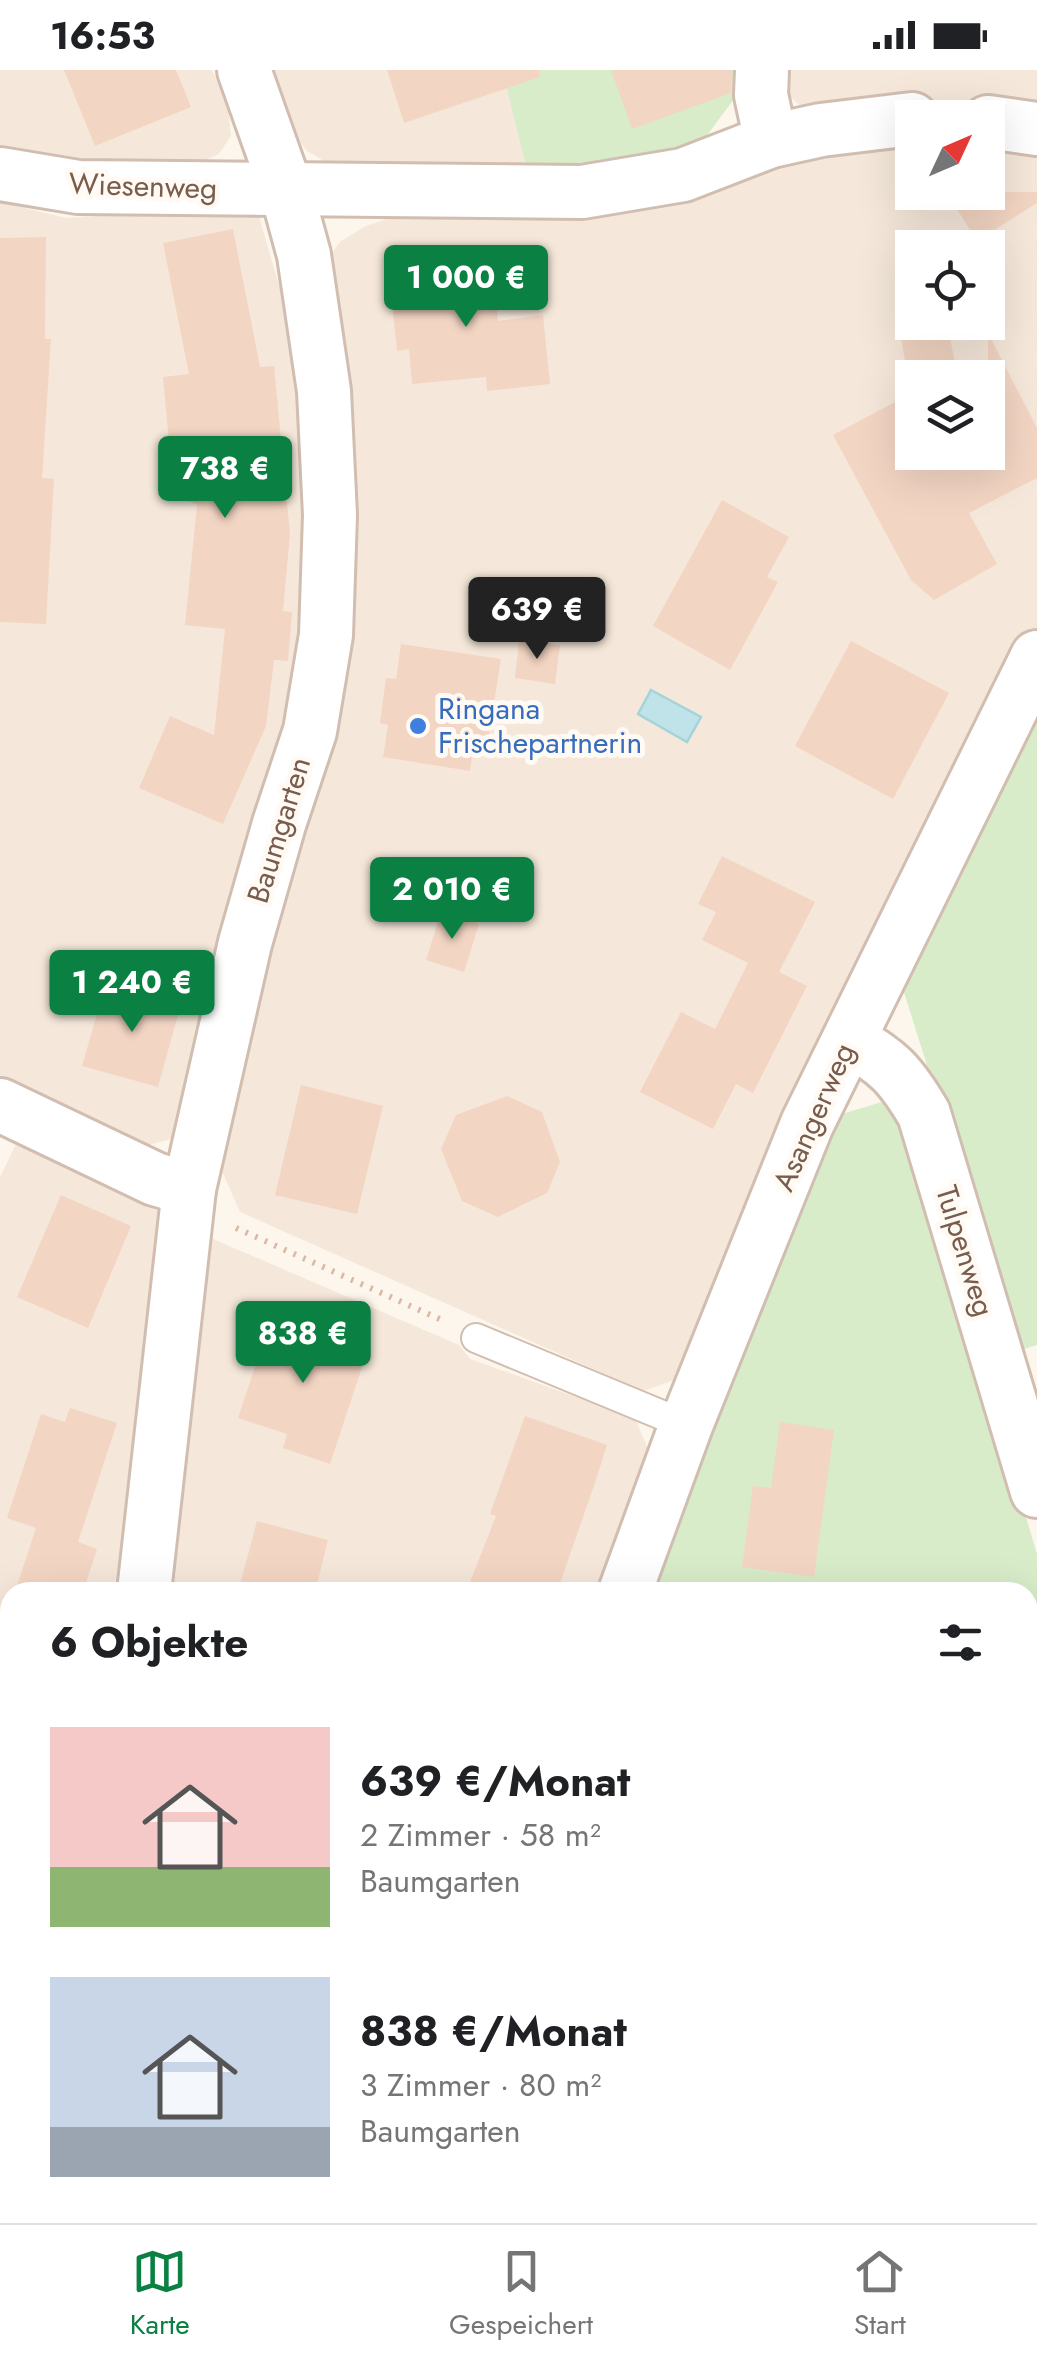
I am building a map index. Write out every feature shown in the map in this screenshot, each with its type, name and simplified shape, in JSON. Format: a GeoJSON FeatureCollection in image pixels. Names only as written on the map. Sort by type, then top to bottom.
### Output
{"type":"FeatureCollection","features":[{"type":"Feature","properties":{"kind":"street","name":"Baumgarten"},"geometry":{"type":"LineString","coordinates":[[145,1582],[190,1189],[246,943],[278,824],[310,732],[326,635],[330,515],[324,391],[304,255],[286,189],[244,70]]}},
{"type":"Feature","properties":{"kind":"street"},"geometry":{"type":"LineString","coordinates":[[762,70],[761,95],[771,141]]}},
{"type":"Feature","properties":{"kind":"street","name":"Wiesenweg"},"geometry":{"type":"LineString","coordinates":[[0,174],[78,187],[582,192],[683,175],[771,141],[821,130],[895,122]]}},
{"type":"Feature","properties":{"kind":"street"},"geometry":{"type":"LineString","coordinates":[[1005,124],[1037,128]]}},
{"type":"Feature","properties":{"kind":"street","name":"Asangerweg"},"geometry":{"type":"LineString","coordinates":[[629,1582],[686,1425],[807,1124],[1037,657]]}},
{"type":"Feature","properties":{"kind":"street","name":"Tulpenweg"},"geometry":{"type":"LineString","coordinates":[[849,1040],[876,1054],[902,1077],[924,1114],[1037,1491]]}},
{"type":"Feature","properties":{"kind":"street"},"geometry":{"type":"LineString","coordinates":[[0,1105],[155,1179],[190,1189]]}},
{"type":"Feature","properties":{"kind":"lane"},"geometry":{"type":"LineString","coordinates":[[476,1338],[686,1425]]}},
{"type":"Feature","properties":{"kind":"path"},"geometry":{"type":"LineString","coordinates":[[190,1189],[216,1196],[233,1227],[476,1338]]}},
{"type":"Feature","properties":{"kind":"shaded area"},"geometry":{"type":"Polygon","coordinates":[[[0,70],[212,70],[228,106],[231,136],[219,154],[196,164],[151,167],[0,157],[0,70]]]}},
{"type":"Feature","properties":{"kind":"shaded area"},"geometry":{"type":"Polygon","coordinates":[[[266,70],[502,70],[527,171],[329,164],[307,151],[291,130],[266,70]]]}},
{"type":"Feature","properties":{"kind":"shaded area"},"geometry":{"type":"Polygon","coordinates":[[[782,70],[1037,70],[1037,112],[1005,107],[1005,100],[895,100],[895,108],[820,112],[803,108],[790,97],[782,81],[782,70]]]}},
{"type":"Feature","properties":{"kind":"shaded area"},"geometry":{"type":"Polygon","coordinates":[[[895,141],[895,210],[1005,210],[1005,143],[1037,147],[1037,634],[677,1379],[643,1391],[240,1212],[221,1169],[268,949],[289,874],[331,254],[341,241],[366,226],[400,214],[749,168],[895,141]]]}},
{"type":"Feature","properties":{"kind":"shaded area"},"geometry":{"type":"Polygon","coordinates":[[[0,202],[66,218],[256,206],[281,292],[295,361],[307,489],[310,581],[290,725],[234,876],[179,1127],[171,1139],[141,1147],[0,1081],[0,202]]]}},
{"type":"Feature","properties":{"kind":"shaded area"},"geometry":{"type":"Polygon","coordinates":[[[19,1138],[159,1212],[129,1479],[122,1582],[0,1582],[0,1177],[19,1138]]]}},
{"type":"Feature","properties":{"kind":"shaded area"},"geometry":{"type":"Polygon","coordinates":[[[211,1238],[459,1345],[470,1359],[635,1418],[648,1449],[601,1582],[166,1582],[183,1384],[211,1238]]]}},
{"type":"Feature","properties":{"kind":"green space"},"geometry":{"type":"Polygon","coordinates":[[[502,70],[741,70],[734,99],[708,134],[687,149],[581,169],[527,171],[502,70]]]}},
{"type":"Feature","properties":{"kind":"green space"},"geometry":{"type":"Polygon","coordinates":[[[1037,692],[1037,1345],[1017,1351],[902,986],[1037,692]]]}},
{"type":"Feature","properties":{"kind":"green space"},"geometry":{"type":"Polygon","coordinates":[[[882,1102],[908,1123],[1037,1554],[1037,1582],[647,1582],[832,1117],[882,1102]]]}},
{"type":"Feature","properties":{"kind":"water"},"geometry":{"type":"Polygon","coordinates":[[[651,690],[701,717],[687,742],[638,714],[651,690]]]}},
{"type":"Feature","properties":{"kind":"building"},"geometry":{"type":"Polygon","coordinates":[[[64,70],[176,70],[191,107],[95,146],[64,70]]]}},
{"type":"Feature","properties":{"kind":"building"},"geometry":{"type":"Polygon","coordinates":[[[387,70],[539,70],[540,77],[404,123],[387,70]]]}},
{"type":"Feature","properties":{"kind":"building"},"geometry":{"type":"Polygon","coordinates":[[[611,70],[732,70],[731,93],[632,129],[611,70]]]}},
{"type":"Feature","properties":{"kind":"building"},"geometry":{"type":"Polygon","coordinates":[[[1005,192],[1037,192],[1037,203],[994,230],[970,230],[957,210],[1005,210],[1005,192]]]}},
{"type":"Feature","properties":{"kind":"building"},"geometry":{"type":"Polygon","coordinates":[[[233,229],[260,367],[274,366],[290,534],[283,611],[292,612],[288,661],[274,660],[266,726],[223,824],[139,788],[170,716],[214,735],[225,629],[185,625],[197,505],[179,496],[173,485],[163,377],[189,374],[163,243],[233,229]]]}},
{"type":"Feature","properties":{"kind":"building"},"geometry":{"type":"Polygon","coordinates":[[[46,237],[45,339],[51,339],[42,478],[54,479],[46,624],[0,622],[0,238],[46,237]]]}},
{"type":"Feature","properties":{"kind":"building"},"geometry":{"type":"Polygon","coordinates":[[[492,262],[498,321],[543,315],[550,384],[487,391],[486,377],[412,384],[409,349],[397,351],[392,302],[402,301],[399,271],[492,262]]]}},
{"type":"Feature","properties":{"kind":"building"},"geometry":{"type":"Polygon","coordinates":[[[901,340],[951,340],[954,360],[905,360],[901,340]]]}},
{"type":"Feature","properties":{"kind":"building"},"geometry":{"type":"Polygon","coordinates":[[[988,340],[992,340],[1002,360],[988,360],[988,340]]]}},
{"type":"Feature","properties":{"kind":"building"},"geometry":{"type":"Polygon","coordinates":[[[1005,366],[1037,428],[1037,478],[969,513],[997,564],[934,600],[911,580],[833,435],[895,402],[895,470],[1005,470],[1005,366]]]}},
{"type":"Feature","properties":{"kind":"building"},"geometry":{"type":"Polygon","coordinates":[[[722,500],[789,537],[767,577],[778,582],[730,670],[653,626],[722,500]]]}},
{"type":"Feature","properties":{"kind":"building"},"geometry":{"type":"Polygon","coordinates":[[[519,640],[560,645],[555,684],[515,678],[519,640]]]}},
{"type":"Feature","properties":{"kind":"building"},"geometry":{"type":"Polygon","coordinates":[[[851,641],[949,693],[893,799],[795,746],[851,641]]]}},
{"type":"Feature","properties":{"kind":"building"},"geometry":{"type":"Polygon","coordinates":[[[401,644],[501,659],[488,740],[473,750],[470,771],[383,757],[388,725],[380,723],[386,678],[396,679],[401,644]]]}},
{"type":"Feature","properties":{"kind":"building"},"geometry":{"type":"Polygon","coordinates":[[[722,856],[815,902],[779,972],[807,986],[753,1093],[736,1084],[713,1129],[640,1092],[681,1012],[715,1029],[748,963],[702,940],[716,912],[698,904],[722,856]]]}},
{"type":"Feature","properties":{"kind":"building"},"geometry":{"type":"Polygon","coordinates":[[[441,912],[479,924],[464,972],[426,960],[441,912]]]}},
{"type":"Feature","properties":{"kind":"building"},"geometry":{"type":"Polygon","coordinates":[[[106,983],[181,1004],[158,1087],[82,1066],[106,983]]]}},
{"type":"Feature","properties":{"kind":"building"},"geometry":{"type":"Polygon","coordinates":[[[301,1085],[383,1106],[357,1214],[275,1195],[301,1085]]]}},
{"type":"Feature","properties":{"kind":"building"},"geometry":{"type":"Polygon","coordinates":[[[507,1096],[542,1112],[560,1162],[547,1193],[498,1217],[462,1201],[441,1149],[456,1115],[507,1096]]]}},
{"type":"Feature","properties":{"kind":"building"},"geometry":{"type":"Polygon","coordinates":[[[61,1195],[131,1226],[88,1328],[17,1297],[61,1195]]]}},
{"type":"Feature","properties":{"kind":"building"},"geometry":{"type":"Polygon","coordinates":[[[273,1312],[368,1349],[330,1464],[283,1448],[287,1434],[238,1418],[273,1312]]]}},
{"type":"Feature","properties":{"kind":"building"},"geometry":{"type":"Polygon","coordinates":[[[70,1408],[117,1423],[78,1542],[97,1549],[86,1582],[18,1582],[36,1528],[7,1518],[41,1414],[65,1422],[70,1408]]]}},
{"type":"Feature","properties":{"kind":"building"},"geometry":{"type":"Polygon","coordinates":[[[525,1416],[607,1445],[560,1582],[470,1582],[496,1516],[490,1514],[525,1416]]]}},
{"type":"Feature","properties":{"kind":"building"},"geometry":{"type":"Polygon","coordinates":[[[780,1422],[834,1430],[814,1577],[742,1567],[753,1486],[771,1488],[780,1422]]]}},
{"type":"Feature","properties":{"kind":"building"},"geometry":{"type":"Polygon","coordinates":[[[257,1521],[328,1540],[318,1582],[241,1582],[257,1521]]]}},
{"type":"Feature","properties":{"kind":"place","name":"Ringana Frischepartnerin"},"geometry":{"type":"Point","coordinates":[418,726]}}]}
